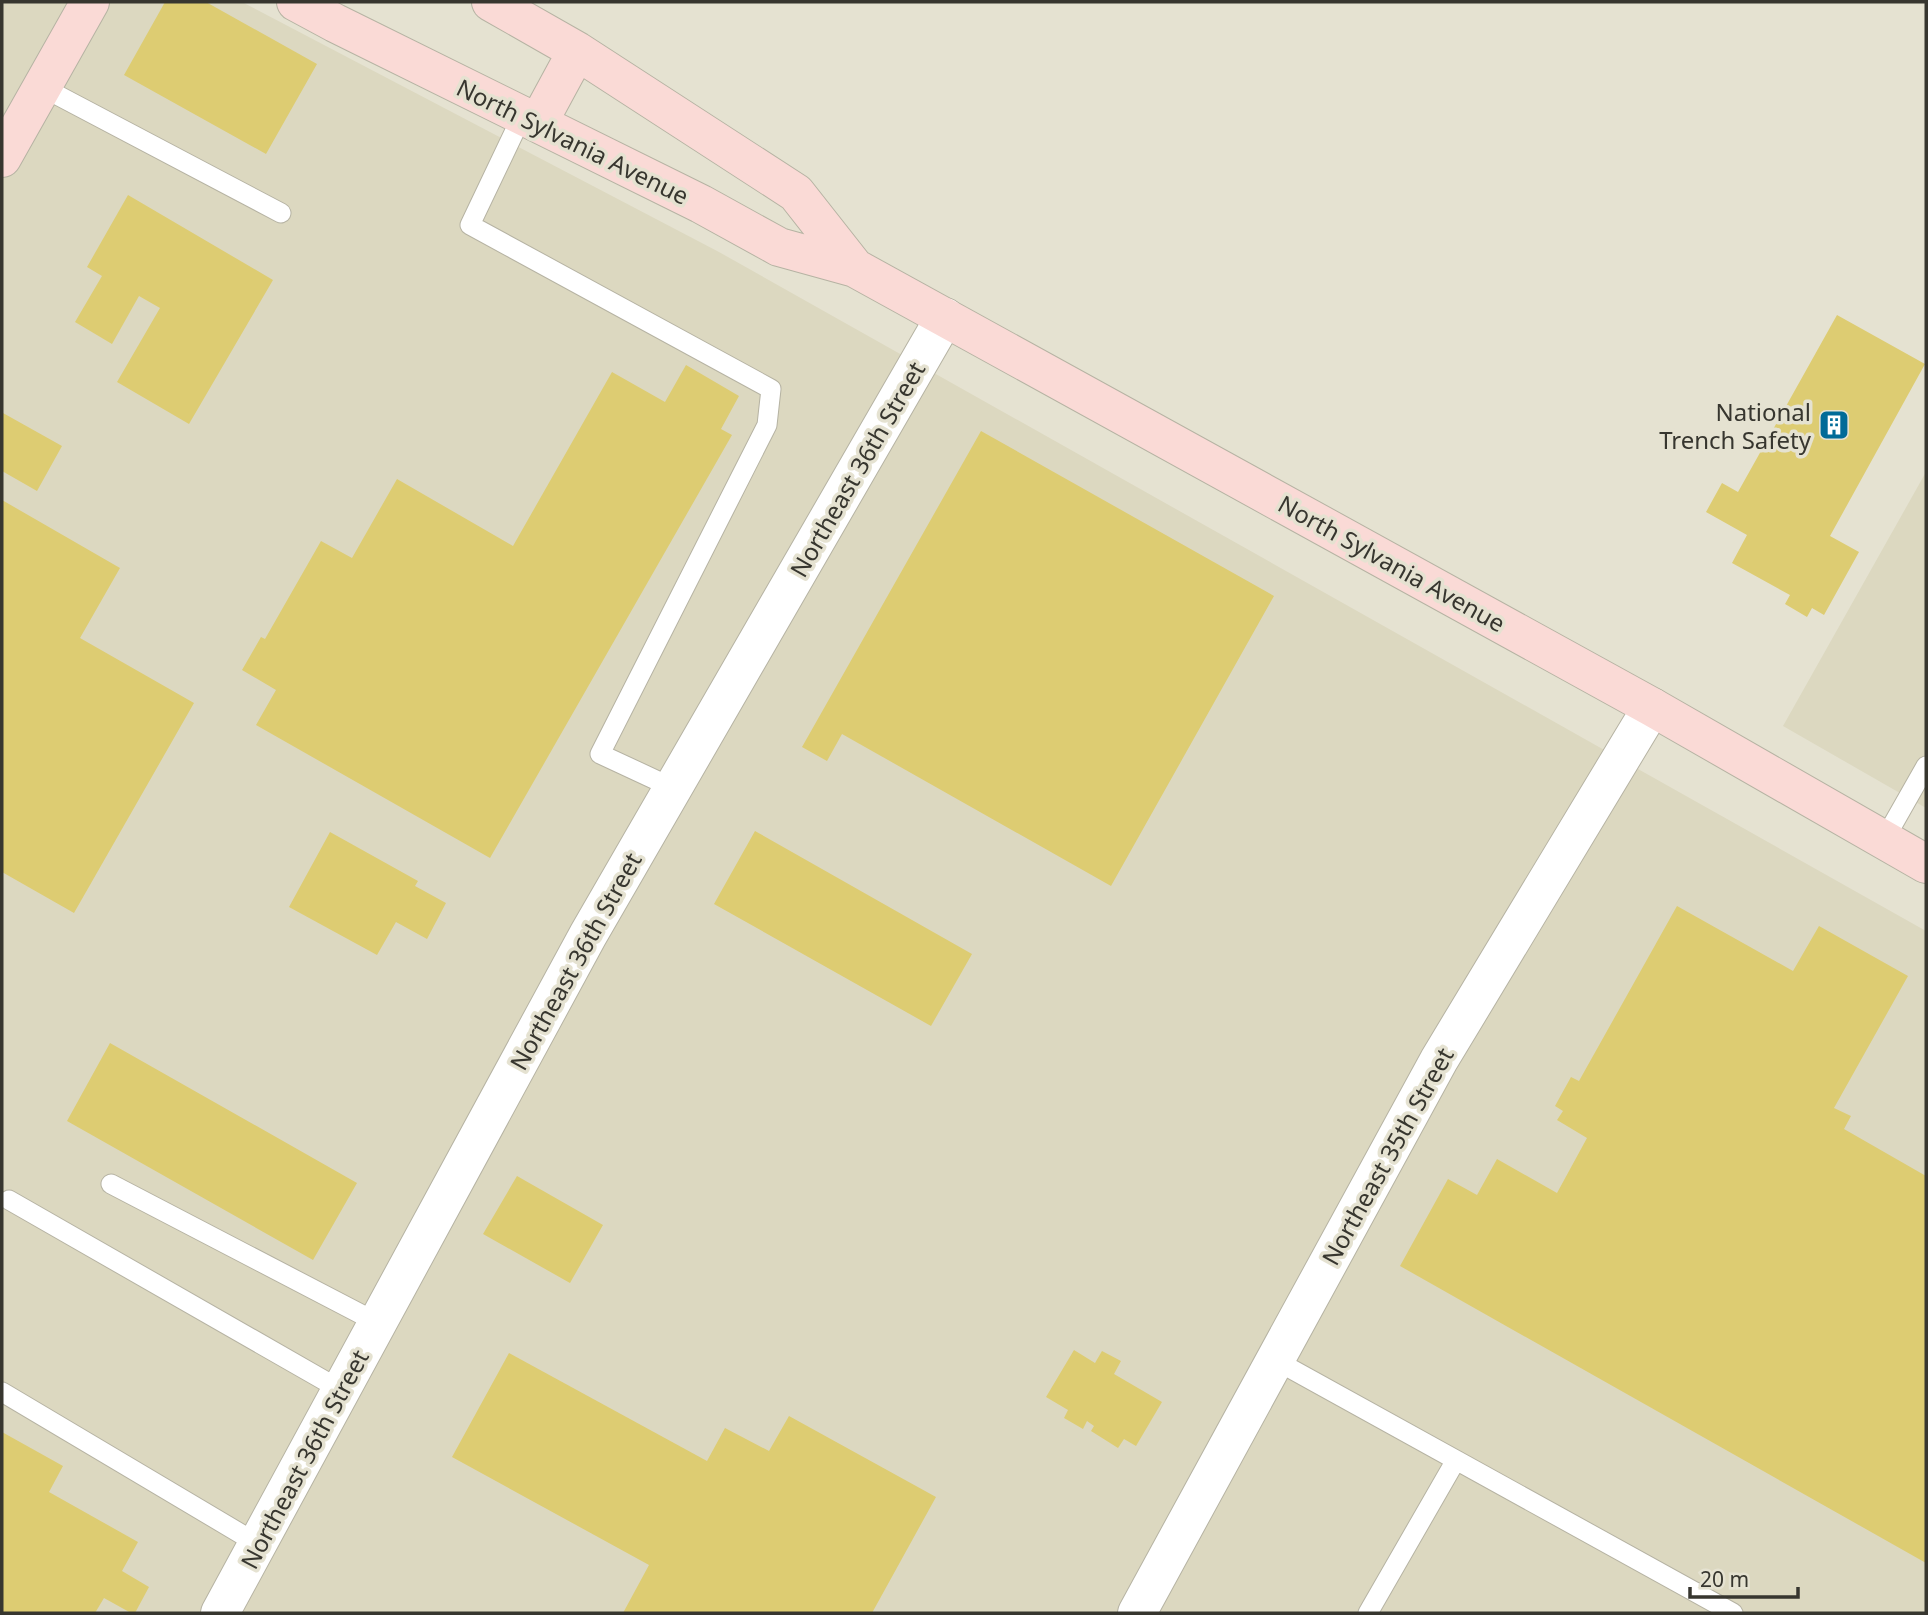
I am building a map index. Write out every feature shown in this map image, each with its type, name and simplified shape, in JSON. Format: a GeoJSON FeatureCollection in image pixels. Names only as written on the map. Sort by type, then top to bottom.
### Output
{"type":"FeatureCollection","features":[{"type":"Feature","properties":{"kind":"main road"},"geometry":{"type":"LineString","coordinates":[[2,158],[90,2]]}},
{"type":"Feature","properties":{"kind":"main road","name":"North Sylvania Avenue"},"geometry":{"type":"LineString","coordinates":[[296,2],[701,204],[779,247],[855,268],[1652,707],[1926,864]]}},
{"type":"Feature","properties":{"kind":"main road","name":"North Sylvania Avenue"},"geometry":{"type":"LineString","coordinates":[[491,2],[577,51],[796,193],[855,268]]}},
{"type":"Feature","properties":{"kind":"main road"},"geometry":{"type":"LineString","coordinates":[[503,2],[541,30]]}},
{"type":"Feature","properties":{"kind":"main road"},"geometry":{"type":"LineString","coordinates":[[530,119],[577,51]]}},
{"type":"Feature","properties":{"kind":"street","name":"Northeast 36th Street"},"geometry":{"type":"LineString","coordinates":[[220,1613],[588,935],[945,317]]}},
{"type":"Feature","properties":{"kind":"street","name":"Northeast 35th Street"},"geometry":{"type":"LineString","coordinates":[[1137,1613],[1439,1060],[1652,707]]}},
{"type":"Feature","properties":{"kind":"lane"},"geometry":{"type":"LineString","coordinates":[[42,87],[281,213]]}},
{"type":"Feature","properties":{"kind":"lane"},"geometry":{"type":"LineString","coordinates":[[530,119],[470,225],[771,389],[766,425],[600,754],[673,788]]}},
{"type":"Feature","properties":{"kind":"lane"},"geometry":{"type":"LineString","coordinates":[[1884,840],[1926,765]]}},
{"type":"Feature","properties":{"kind":"lane"},"geometry":{"type":"LineString","coordinates":[[111,1184],[378,1323]]}},
{"type":"Feature","properties":{"kind":"lane"},"geometry":{"type":"LineString","coordinates":[[9,1200],[341,1390]]}},
{"type":"Feature","properties":{"kind":"lane"},"geometry":{"type":"LineString","coordinates":[[1275,1360],[1733,1613]]}},
{"type":"Feature","properties":{"kind":"lane"},"geometry":{"type":"LineString","coordinates":[[2,1392],[258,1544]]}},
{"type":"Feature","properties":{"kind":"lane"},"geometry":{"type":"LineString","coordinates":[[1367,1613],[1456,1460]]}},
{"type":"Feature","properties":{"kind":"shaded area"},"geometry":{"type":"Polygon","coordinates":[[[2,2],[242,2],[719,252],[1926,931],[1926,1613],[2,1613],[2,2]]]}},
{"type":"Feature","properties":{"kind":"shaded area"},"geometry":{"type":"Polygon","coordinates":[[[1926,472],[1926,808],[1783,726],[1926,472]]]}},
{"type":"Feature","properties":{"kind":"building"},"geometry":{"type":"Polygon","coordinates":[[[165,2],[206,2],[317,64],[266,154],[124,75],[165,2]]]}},
{"type":"Feature","properties":{"kind":"building"},"geometry":{"type":"Polygon","coordinates":[[[128,195],[273,280],[189,424],[117,382],[160,308],[139,296],[112,344],[75,322],[102,276],[87,267],[128,195]]]}},
{"type":"Feature","properties":{"kind":"building","name":"National Trench Safety"},"geometry":{"type":"Polygon","coordinates":[[[1837,315],[1925,364],[1830,536],[1859,552],[1824,615],[1812,608],[1807,617],[1785,604],[1790,595],[1732,563],[1747,535],[1706,512],[1722,483],[1738,492],[1837,315]]]}},
{"type":"Feature","properties":{"kind":"building"},"geometry":{"type":"Polygon","coordinates":[[[686,365],[739,396],[721,429],[732,435],[490,858],[256,725],[276,690],[242,670],[261,637],[265,639],[321,541],[352,558],[397,479],[513,546],[612,372],[665,402],[686,365]]]}},
{"type":"Feature","properties":{"kind":"building"},"geometry":{"type":"Polygon","coordinates":[[[3,413],[62,446],[37,491],[2,471],[3,413]]]}},
{"type":"Feature","properties":{"kind":"building"},"geometry":{"type":"Polygon","coordinates":[[[981,431],[1274,596],[1111,886],[842,734],[827,761],[802,747],[981,431]]]}},
{"type":"Feature","properties":{"kind":"building"},"geometry":{"type":"Polygon","coordinates":[[[2,500],[120,568],[80,638],[194,703],[74,913],[2,872],[2,500]]]}},
{"type":"Feature","properties":{"kind":"building"},"geometry":{"type":"Polygon","coordinates":[[[755,831],[972,954],[931,1026],[714,904],[755,831]]]}},
{"type":"Feature","properties":{"kind":"building"},"geometry":{"type":"Polygon","coordinates":[[[330,832],[418,881],[415,886],[446,903],[427,939],[396,922],[377,955],[289,907],[330,832]]]}},
{"type":"Feature","properties":{"kind":"building"},"geometry":{"type":"Polygon","coordinates":[[[1677,906],[1793,971],[1819,926],[1908,976],[1834,1108],[1851,1116],[1844,1129],[1926,1176],[1926,1563],[1400,1266],[1448,1179],[1477,1195],[1497,1159],[1557,1193],[1587,1138],[1557,1120],[1563,1111],[1555,1106],[1571,1077],[1579,1081],[1677,906]]]}},
{"type":"Feature","properties":{"kind":"building"},"geometry":{"type":"Polygon","coordinates":[[[110,1043],[357,1183],[313,1260],[67,1121],[110,1043]]]}},
{"type":"Feature","properties":{"kind":"building"},"geometry":{"type":"Polygon","coordinates":[[[517,1176],[603,1225],[570,1283],[483,1234],[517,1176]]]}},
{"type":"Feature","properties":{"kind":"building"},"geometry":{"type":"Polygon","coordinates":[[[1074,1350],[1095,1363],[1102,1351],[1121,1361],[1114,1374],[1162,1402],[1136,1446],[1124,1439],[1118,1448],[1091,1431],[1094,1426],[1087,1421],[1083,1429],[1064,1418],[1068,1410],[1046,1397],[1074,1350]]]}},
{"type":"Feature","properties":{"kind":"building"},"geometry":{"type":"Polygon","coordinates":[[[509,1353],[707,1461],[725,1428],[769,1451],[789,1416],[936,1497],[872,1613],[623,1613],[649,1565],[452,1457],[509,1353]]]}},
{"type":"Feature","properties":{"kind":"building"},"geometry":{"type":"Polygon","coordinates":[[[2,1432],[63,1466],[49,1492],[138,1542],[122,1571],[149,1587],[135,1613],[104,1598],[95,1613],[2,1613],[2,1432]]]}},
{"type":"Feature","properties":{"kind":"place","name":"National Trench Safety"},"geometry":{"type":"Point","coordinates":[1834,425]}}]}
